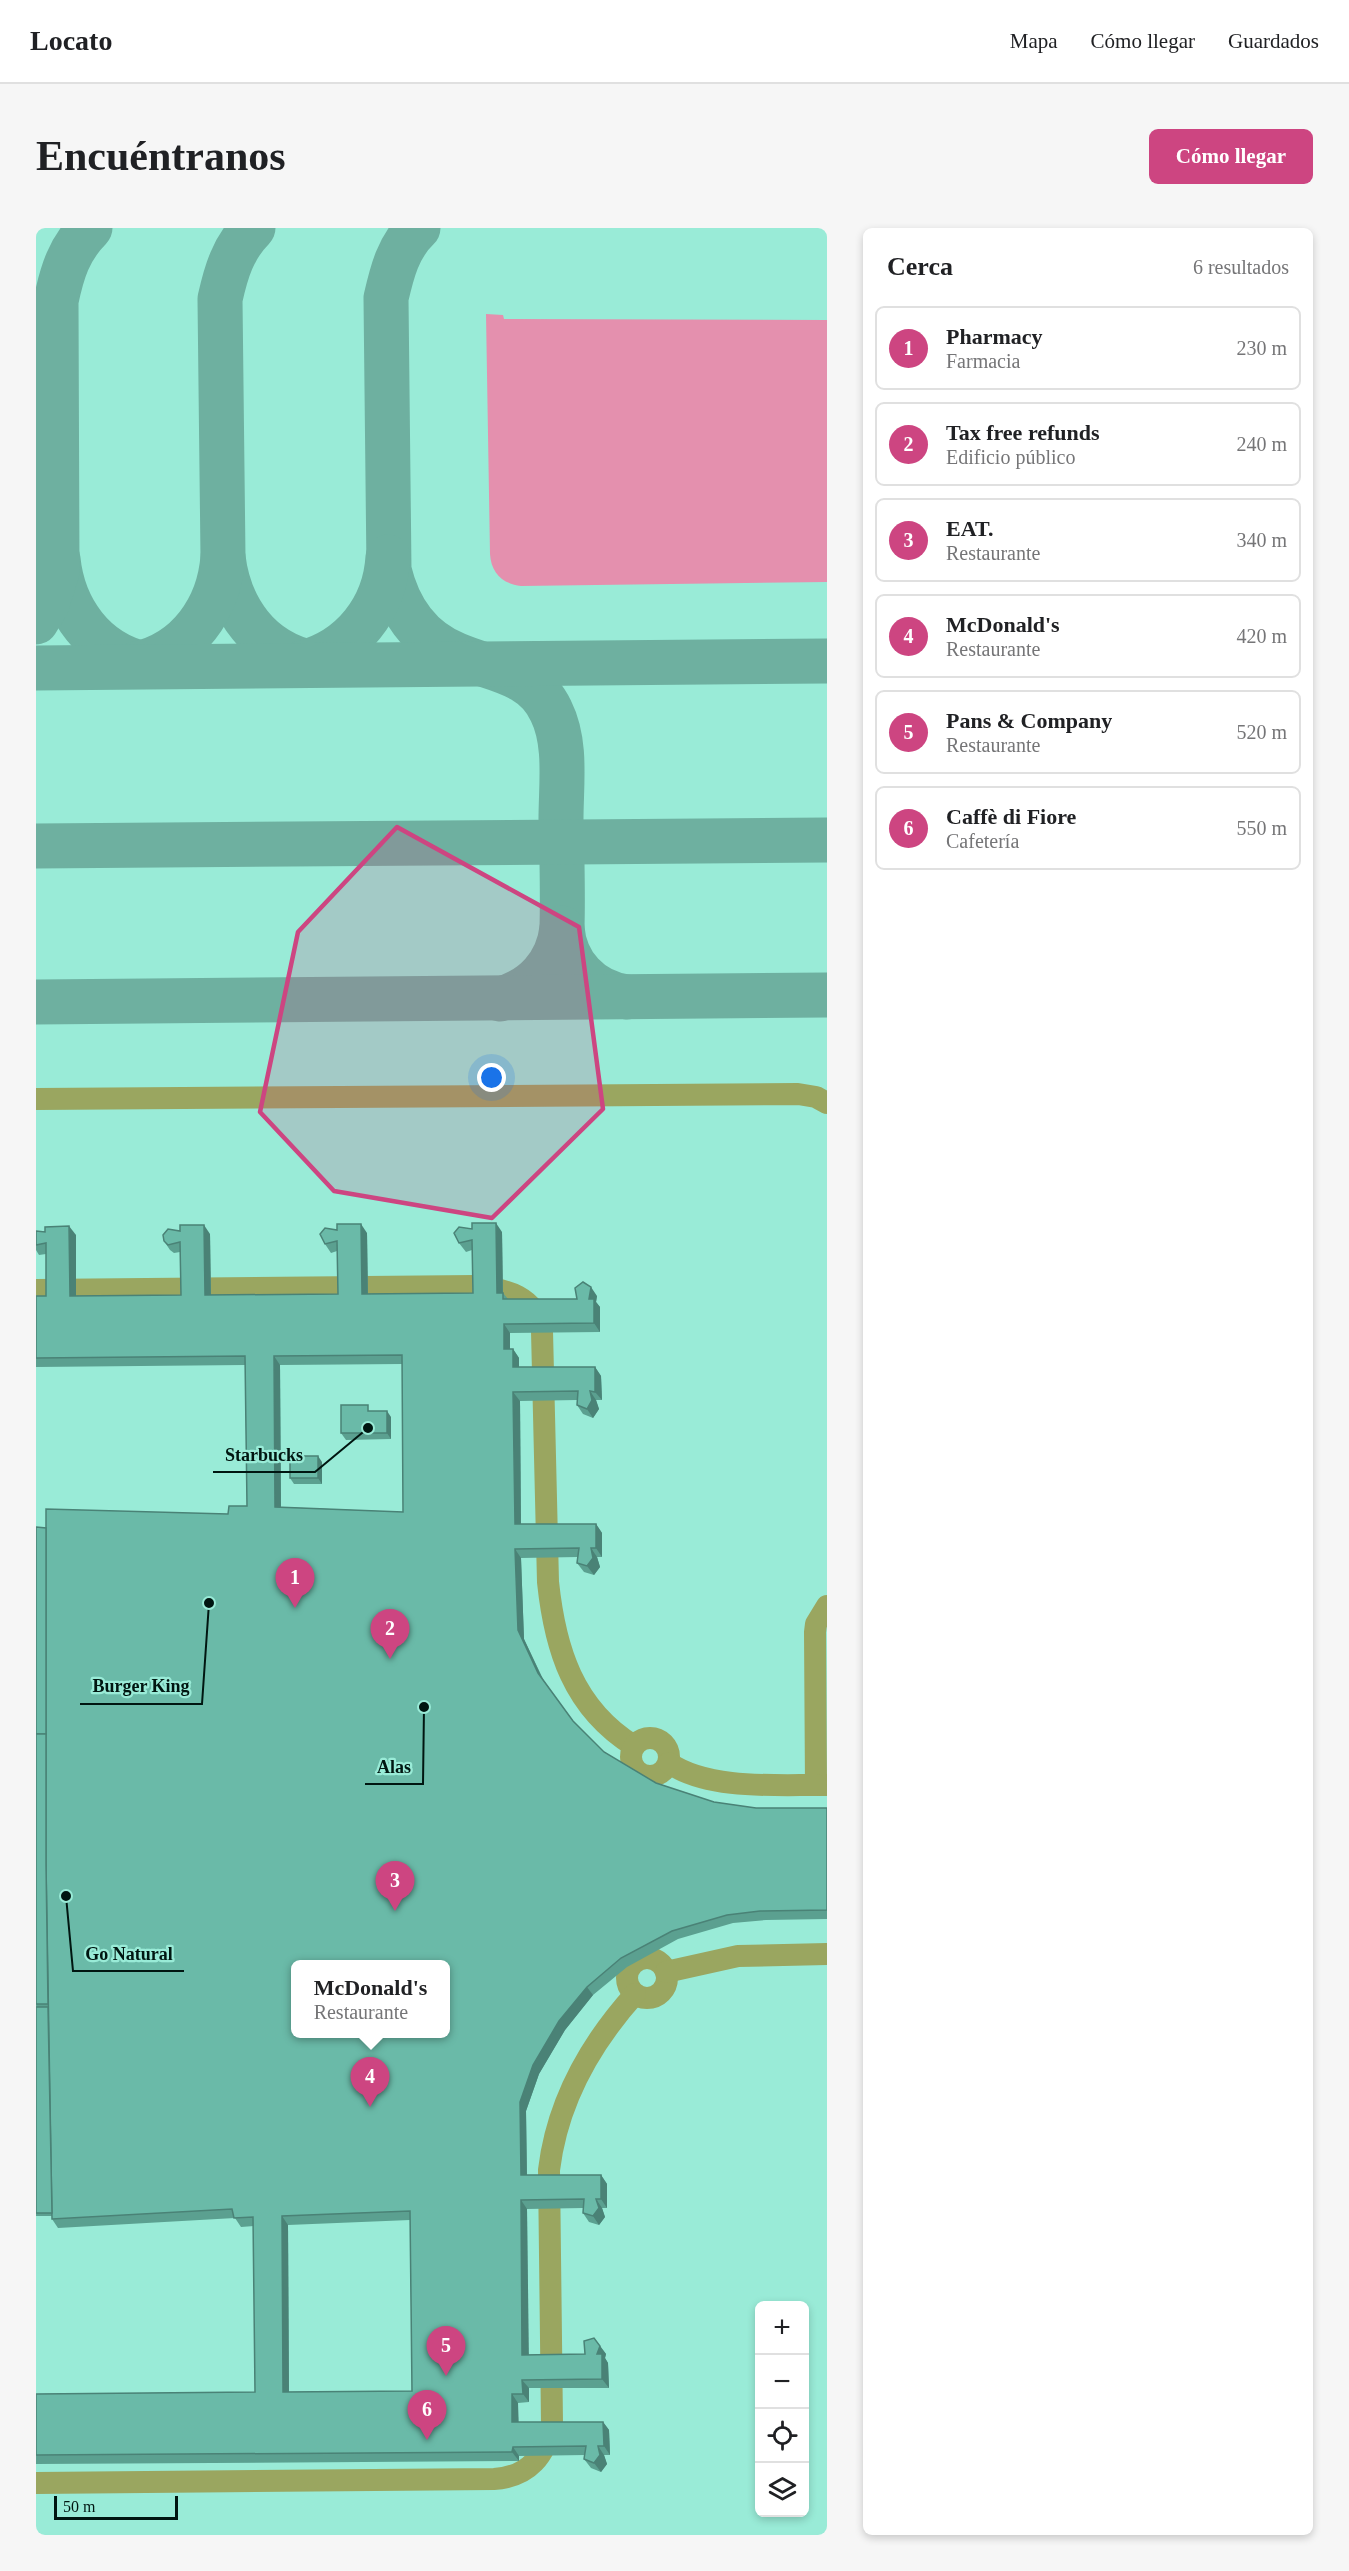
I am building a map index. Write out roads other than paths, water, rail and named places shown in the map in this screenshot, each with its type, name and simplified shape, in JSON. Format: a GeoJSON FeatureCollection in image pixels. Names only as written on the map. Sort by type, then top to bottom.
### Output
{"type":"FeatureCollection","features":[{"type":"Feature","properties":{"kind":"lane"},"geometry":{"type":"LineString","coordinates":[[36,1098],[798,1094],[816,1097],[827,1103]]}},
{"type":"Feature","properties":{"kind":"lane"},"geometry":{"type":"LineString","coordinates":[[36,1290],[475,1286],[505,1290],[526,1302],[535,1311],[542,1331],[548,1582],[552,1623],[560,1651],[574,1683],[594,1711],[634,1746]]}},
{"type":"Feature","properties":{"kind":"lane"},"geometry":{"type":"LineString","coordinates":[[669,1763],[707,1777],[745,1784],[822,1785],[815,1632],[816,1624],[827,1606]]}},
{"type":"Feature","properties":{"kind":"lane"},"geometry":{"type":"LineString","coordinates":[[644,1739],[657,1739],[668,1750],[669,1763],[660,1774],[651,1776],[640,1773],[632,1765],[631,1756],[634,1746],[644,1739]]}},
{"type":"Feature","properties":{"kind":"lane"},"geometry":{"type":"LineString","coordinates":[[628,1797],[640,1773]]}},
{"type":"Feature","properties":{"kind":"lane"},"geometry":{"type":"LineString","coordinates":[[634,1952],[659,1963],[666,1972],[666,1983],[658,1994],[648,1998],[635,1994],[627,1982],[634,1952]]}},
{"type":"Feature","properties":{"kind":"lane"},"geometry":{"type":"LineString","coordinates":[[666,1972],[738,1956],[827,1954]]}},
{"type":"Feature","properties":{"kind":"lane"},"geometry":{"type":"LineString","coordinates":[[36,2483],[494,2479],[519,2474],[531,2466],[545,2450],[552,2423],[549,2170],[552,2147],[564,2104],[580,2071],[600,2038],[635,1994]]}},
{"type":"Feature","properties":{"kind":"place","name":"Starbucks"},"geometry":{"type":"Point","coordinates":[368,1428]}},
{"type":"Feature","properties":{"kind":"place","name":"Burger King"},"geometry":{"type":"Point","coordinates":[209,1603]}},
{"type":"Feature","properties":{"kind":"place","name":"Pharmacy"},"geometry":{"type":"Point","coordinates":[295,1608]}},
{"type":"Feature","properties":{"kind":"place","name":"Tax free refunds"},"geometry":{"type":"Point","coordinates":[390,1659]}},
{"type":"Feature","properties":{"kind":"place","name":"Alas"},"geometry":{"type":"Point","coordinates":[424,1707]}},
{"type":"Feature","properties":{"kind":"place","name":"Go Natural"},"geometry":{"type":"Point","coordinates":[66,1896]}},
{"type":"Feature","properties":{"kind":"place","name":"EAT."},"geometry":{"type":"Point","coordinates":[395,1911]}},
{"type":"Feature","properties":{"kind":"place","name":"McDonald's"},"geometry":{"type":"Point","coordinates":[370,2107]}},
{"type":"Feature","properties":{"kind":"place","name":"Pans & Company"},"geometry":{"type":"Point","coordinates":[446,2376]}},
{"type":"Feature","properties":{"kind":"place","name":"Caffè di Fiore"},"geometry":{"type":"Point","coordinates":[427,2440]}}]}
